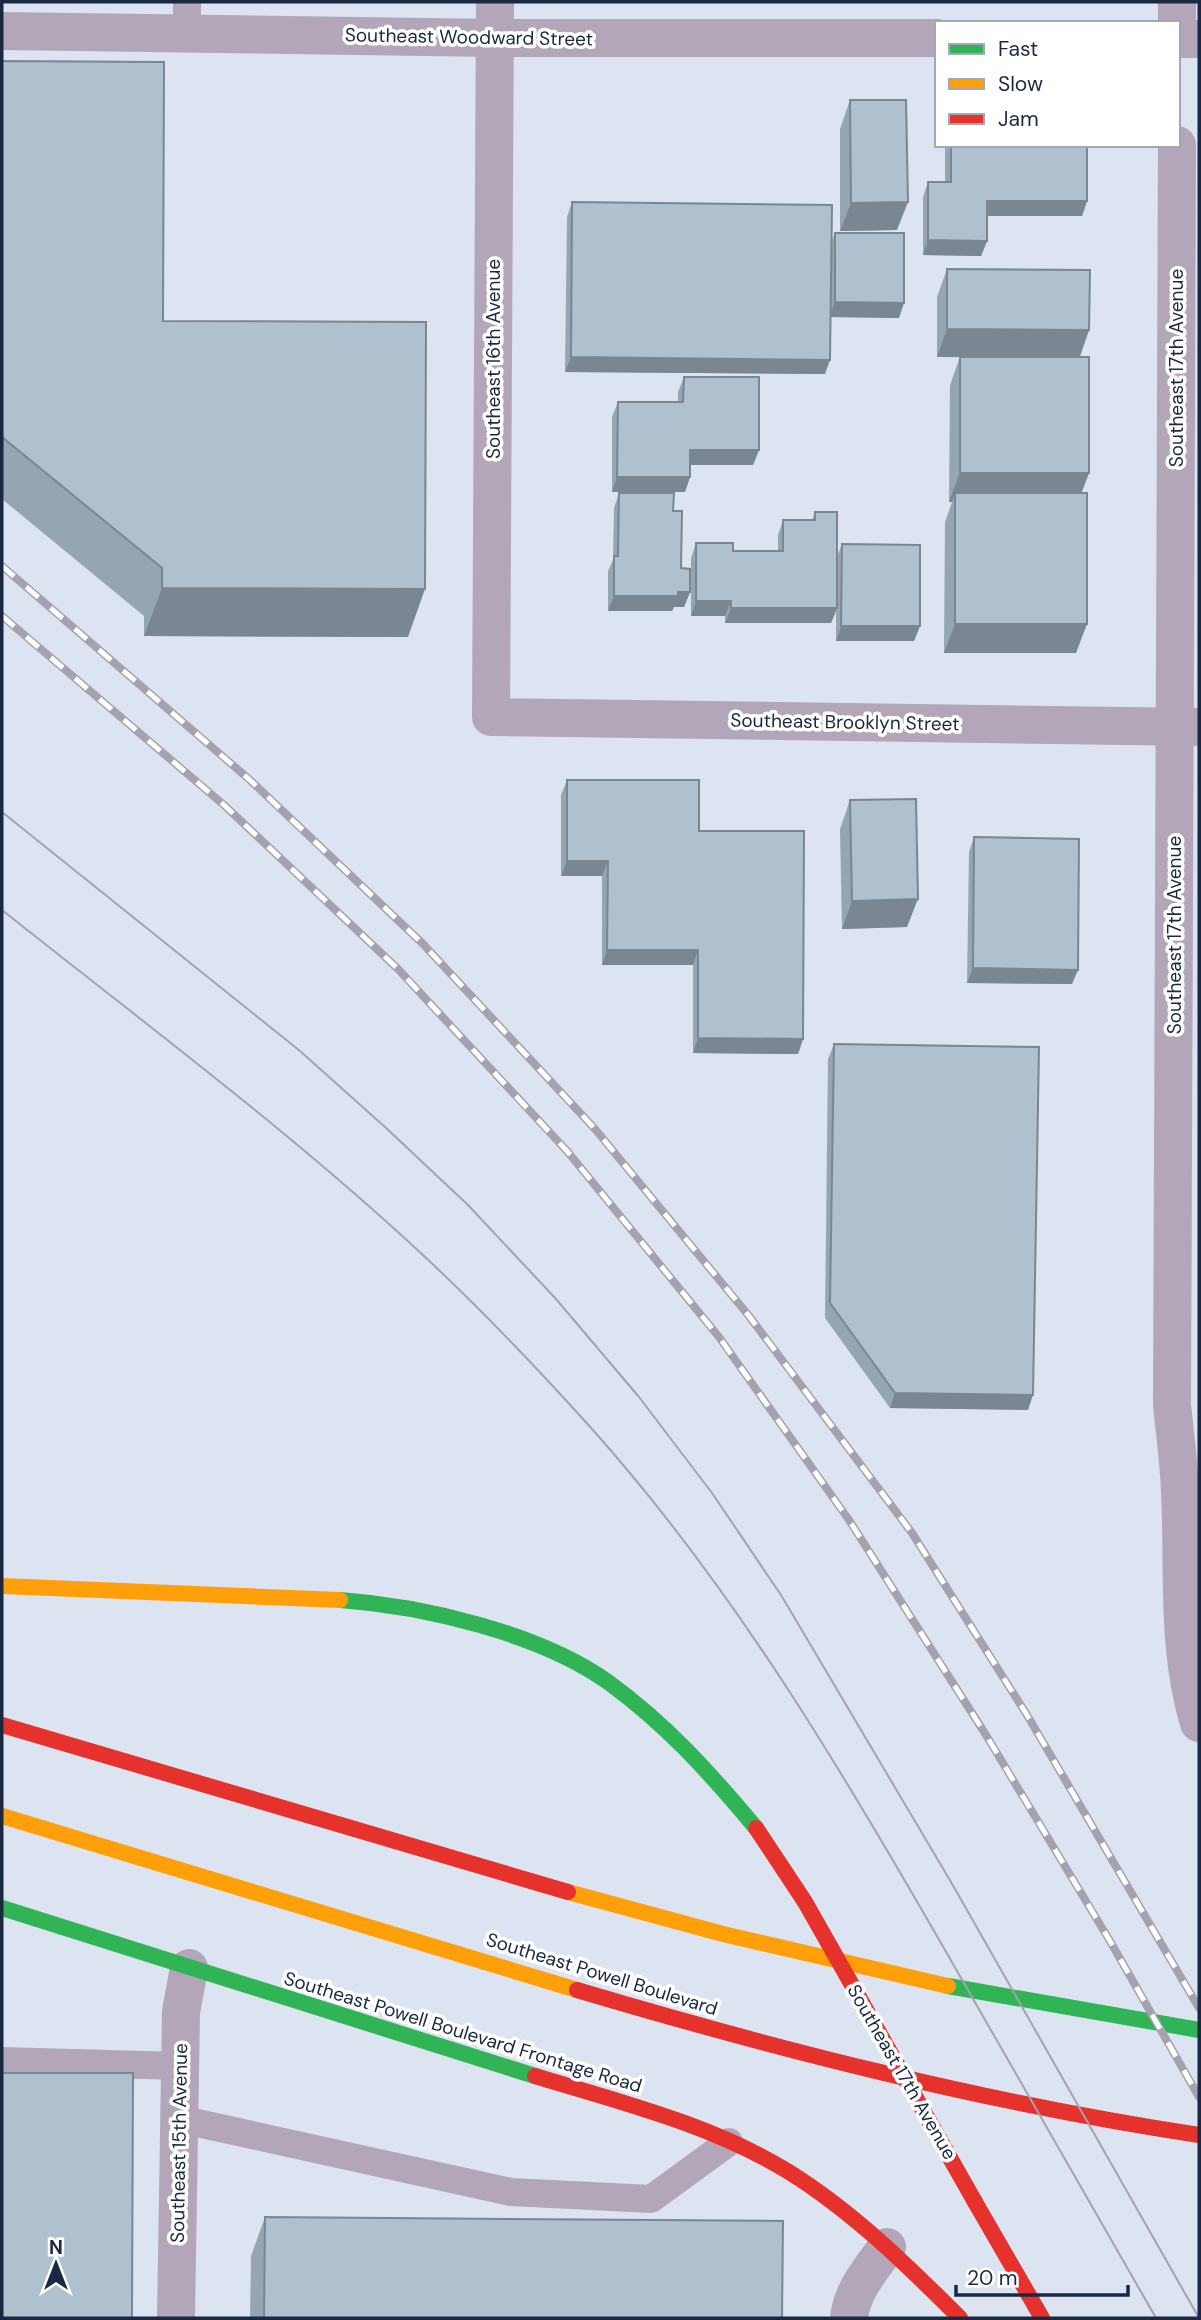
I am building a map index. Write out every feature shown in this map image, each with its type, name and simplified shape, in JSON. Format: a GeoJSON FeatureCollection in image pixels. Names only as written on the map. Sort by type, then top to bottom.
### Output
{"type":"FeatureCollection","features":[{"type":"Feature","properties":{"kind":"street"},"geometry":{"type":"LineString","coordinates":[[1177,2],[1177,21]]}},
{"type":"Feature","properties":{"kind":"street","name":"Southeast Woodward Street"},"geometry":{"type":"LineString","coordinates":[[2,31],[187,17],[495,20],[935,38]]}},
{"type":"Feature","properties":{"kind":"street","name":"Southeast 16th Avenue"},"geometry":{"type":"LineString","coordinates":[[491,717],[495,20]]}},
{"type":"Feature","properties":{"kind":"street"},"geometry":{"type":"LineString","coordinates":[[1180,39],[1199,39]]}},
{"type":"Feature","properties":{"kind":"street","name":"Southeast 17th Avenue"},"geometry":{"type":"LineString","coordinates":[[1177,147],[1187,727],[1186,1405],[1181,1490],[1181,1616],[1185,1663],[1199,1723]]}},
{"type":"Feature","properties":{"kind":"street","name":"Southeast Brooklyn Street"},"geometry":{"type":"LineString","coordinates":[[491,717],[1187,727]]}},
{"type":"Feature","properties":{"kind":"street","name":"Southeast 17th Avenue"},"geometry":{"type":"LineString","coordinates":[[2,1586],[343,1600],[431,1612],[511,1636],[558,1654],[617,1689],[660,1724],[704,1766],[756,1828],[805,1902],[1042,2318]]}},
{"type":"Feature","properties":{"kind":"street"},"geometry":{"type":"LineString","coordinates":[[2,1725],[523,1881],[723,1934],[951,1987],[1199,2030]]}},
{"type":"Feature","properties":{"kind":"street","name":"Southeast Powell Boulevard"},"geometry":{"type":"LineString","coordinates":[[2,1816],[704,2028],[954,2090],[1199,2135]]}},
{"type":"Feature","properties":{"kind":"street","name":"Southeast Powell Boulevard Frontage Road"},"geometry":{"type":"LineString","coordinates":[[2,1908],[644,2110],[729,2143],[787,2171],[828,2199],[887,2247]]}},
{"type":"Feature","properties":{"kind":"street","name":"Southeast 15th Avenue"},"geometry":{"type":"LineString","coordinates":[[176,2318],[181,2012],[189,1968]]}},
{"type":"Feature","properties":{"kind":"street"},"geometry":{"type":"LineString","coordinates":[[849,2318],[850,2305],[862,2281],[887,2247],[960,2318]]}},
{"type":"Feature","properties":{"kind":"lane"},"geometry":{"type":"LineString","coordinates":[[2,2061],[180,2066]]}},
{"type":"Feature","properties":{"kind":"lane"},"geometry":{"type":"LineString","coordinates":[[179,2119],[511,2192],[651,2199],[729,2143]]}},
{"type":"Feature","properties":{"kind":"building"},"geometry":{"type":"Polygon","coordinates":[[[2,61],[164,62],[163,321],[426,322],[425,589],[162,588],[162,568],[2,437],[2,61]]]}},
{"type":"Feature","properties":{"kind":"building"},"geometry":{"type":"Polygon","coordinates":[[[850,100],[906,100],[908,202],[851,203],[850,100]]]}},
{"type":"Feature","properties":{"kind":"building"},"geometry":{"type":"Polygon","coordinates":[[[951,147],[1087,147],[1087,201],[987,201],[987,241],[928,240],[928,182],[951,182],[951,147]]]}},
{"type":"Feature","properties":{"kind":"building"},"geometry":{"type":"Polygon","coordinates":[[[572,202],[832,205],[830,360],[571,357],[572,202]]]}},
{"type":"Feature","properties":{"kind":"building"},"geometry":{"type":"Polygon","coordinates":[[[835,233],[904,233],[904,303],[835,302],[835,233]]]}},
{"type":"Feature","properties":{"kind":"building"},"geometry":{"type":"Polygon","coordinates":[[[947,269],[1090,270],[1089,330],[947,329],[947,269]]]}},
{"type":"Feature","properties":{"kind":"building"},"geometry":{"type":"Polygon","coordinates":[[[960,357],[1089,357],[1089,473],[960,473],[960,357]]]}},
{"type":"Feature","properties":{"kind":"building"},"geometry":{"type":"Polygon","coordinates":[[[684,377],[759,377],[759,450],[690,450],[690,477],[617,477],[618,402],[683,402],[684,377]]]}},
{"type":"Feature","properties":{"kind":"building"},"geometry":{"type":"Polygon","coordinates":[[[619,493],[674,493],[673,511],[682,511],[681,568],[690,569],[690,592],[678,592],[678,596],[614,596],[619,493]]]}},
{"type":"Feature","properties":{"kind":"building"},"geometry":{"type":"Polygon","coordinates":[[[955,493],[1087,493],[1087,624],[955,624],[955,493]]]}},
{"type":"Feature","properties":{"kind":"building"},"geometry":{"type":"Polygon","coordinates":[[[815,512],[837,512],[837,608],[731,608],[731,601],[696,601],[696,543],[733,543],[733,551],[783,551],[783,520],[815,520],[815,512]]]}},
{"type":"Feature","properties":{"kind":"building"},"geometry":{"type":"Polygon","coordinates":[[[842,544],[920,545],[920,626],[841,626],[842,544]]]}},
{"type":"Feature","properties":{"kind":"building"},"geometry":{"type":"Polygon","coordinates":[[[567,780],[699,780],[699,831],[804,831],[803,1039],[698,1038],[698,950],[607,950],[608,861],[567,861],[567,780]]]}},
{"type":"Feature","properties":{"kind":"building"},"geometry":{"type":"Polygon","coordinates":[[[916,799],[918,899],[852,901],[850,800],[916,799]]]}},
{"type":"Feature","properties":{"kind":"building"},"geometry":{"type":"Polygon","coordinates":[[[974,837],[1079,839],[1078,970],[973,968],[974,837]]]}},
{"type":"Feature","properties":{"kind":"building"},"geometry":{"type":"Polygon","coordinates":[[[834,1044],[1039,1047],[1033,1395],[895,1393],[830,1303],[834,1044]]]}},
{"type":"Feature","properties":{"kind":"building"},"geometry":{"type":"Polygon","coordinates":[[[2,2073],[133,2073],[132,2318],[2,2318],[2,2073]]]}},
{"type":"Feature","properties":{"kind":"building"},"geometry":{"type":"Polygon","coordinates":[[[265,2217],[783,2221],[782,2318],[264,2318],[265,2217]]]}},
{"type":"Feature","properties":{"kind":"tram line"},"geometry":{"type":"LineString","coordinates":[[2,812],[300,1051],[385,1127],[468,1205],[556,1299],[639,1397],[712,1493],[781,1595],[951,1882],[1199,2318]]}},
{"type":"Feature","properties":{"kind":"tram line"},"geometry":{"type":"LineString","coordinates":[[2,910],[216,1079],[374,1210],[510,1341],[592,1429],[644,1490],[739,1617],[827,1751],[909,1888],[1156,2318]]}},
{"type":"Feature","properties":{"kind":"railway"},"geometry":{"type":"LineString","coordinates":[[2,566],[250,780],[423,944],[595,1129],[749,1316],[912,1533],[1027,1715],[1199,2008]]}},
{"type":"Feature","properties":{"kind":"railway"},"geometry":{"type":"LineString","coordinates":[[2,616],[224,805],[398,969],[567,1151],[719,1337],[849,1520],[986,1735],[1110,1941],[1199,2097]]}},
{"type":"Feature","properties":{"kind":"traffic: fast"},"geometry":{"type":"LineString","coordinates":[[340,1600],[407,1608],[479,1625],[549,1649],[580,1665],[608,1682],[650,1715],[705,1769],[756,1828]]}},
{"type":"Feature","properties":{"kind":"traffic: fast"},"geometry":{"type":"LineString","coordinates":[[2,1908],[535,2076]]}},
{"type":"Feature","properties":{"kind":"traffic: fast"},"geometry":{"type":"LineString","coordinates":[[948,1986],[1199,2030]]}},
{"type":"Feature","properties":{"kind":"traffic: slow"},"geometry":{"type":"LineString","coordinates":[[2,1586],[340,1600]]}},
{"type":"Feature","properties":{"kind":"traffic: slow"},"geometry":{"type":"LineString","coordinates":[[2,1816],[577,1990]]}},
{"type":"Feature","properties":{"kind":"traffic: slow"},"geometry":{"type":"LineString","coordinates":[[568,1892],[723,1934],[948,1986]]}},
{"type":"Feature","properties":{"kind":"traffic: jam"},"geometry":{"type":"LineString","coordinates":[[2,1725],[568,1892]]}},
{"type":"Feature","properties":{"kind":"traffic: jam"},"geometry":{"type":"LineString","coordinates":[[756,1828],[805,1902],[975,2202]]}},
{"type":"Feature","properties":{"kind":"traffic: jam"},"geometry":{"type":"LineString","coordinates":[[577,1990],[731,2034],[886,2073],[1042,2107],[1199,2135]]}},
{"type":"Feature","properties":{"kind":"traffic: jam"},"geometry":{"type":"LineString","coordinates":[[535,2076],[665,2116],[760,2155],[835,2204],[899,2259],[960,2318]]}},
{"type":"Feature","properties":{"kind":"traffic: jam"},"geometry":{"type":"LineString","coordinates":[[975,2202],[1042,2318]]}}]}
